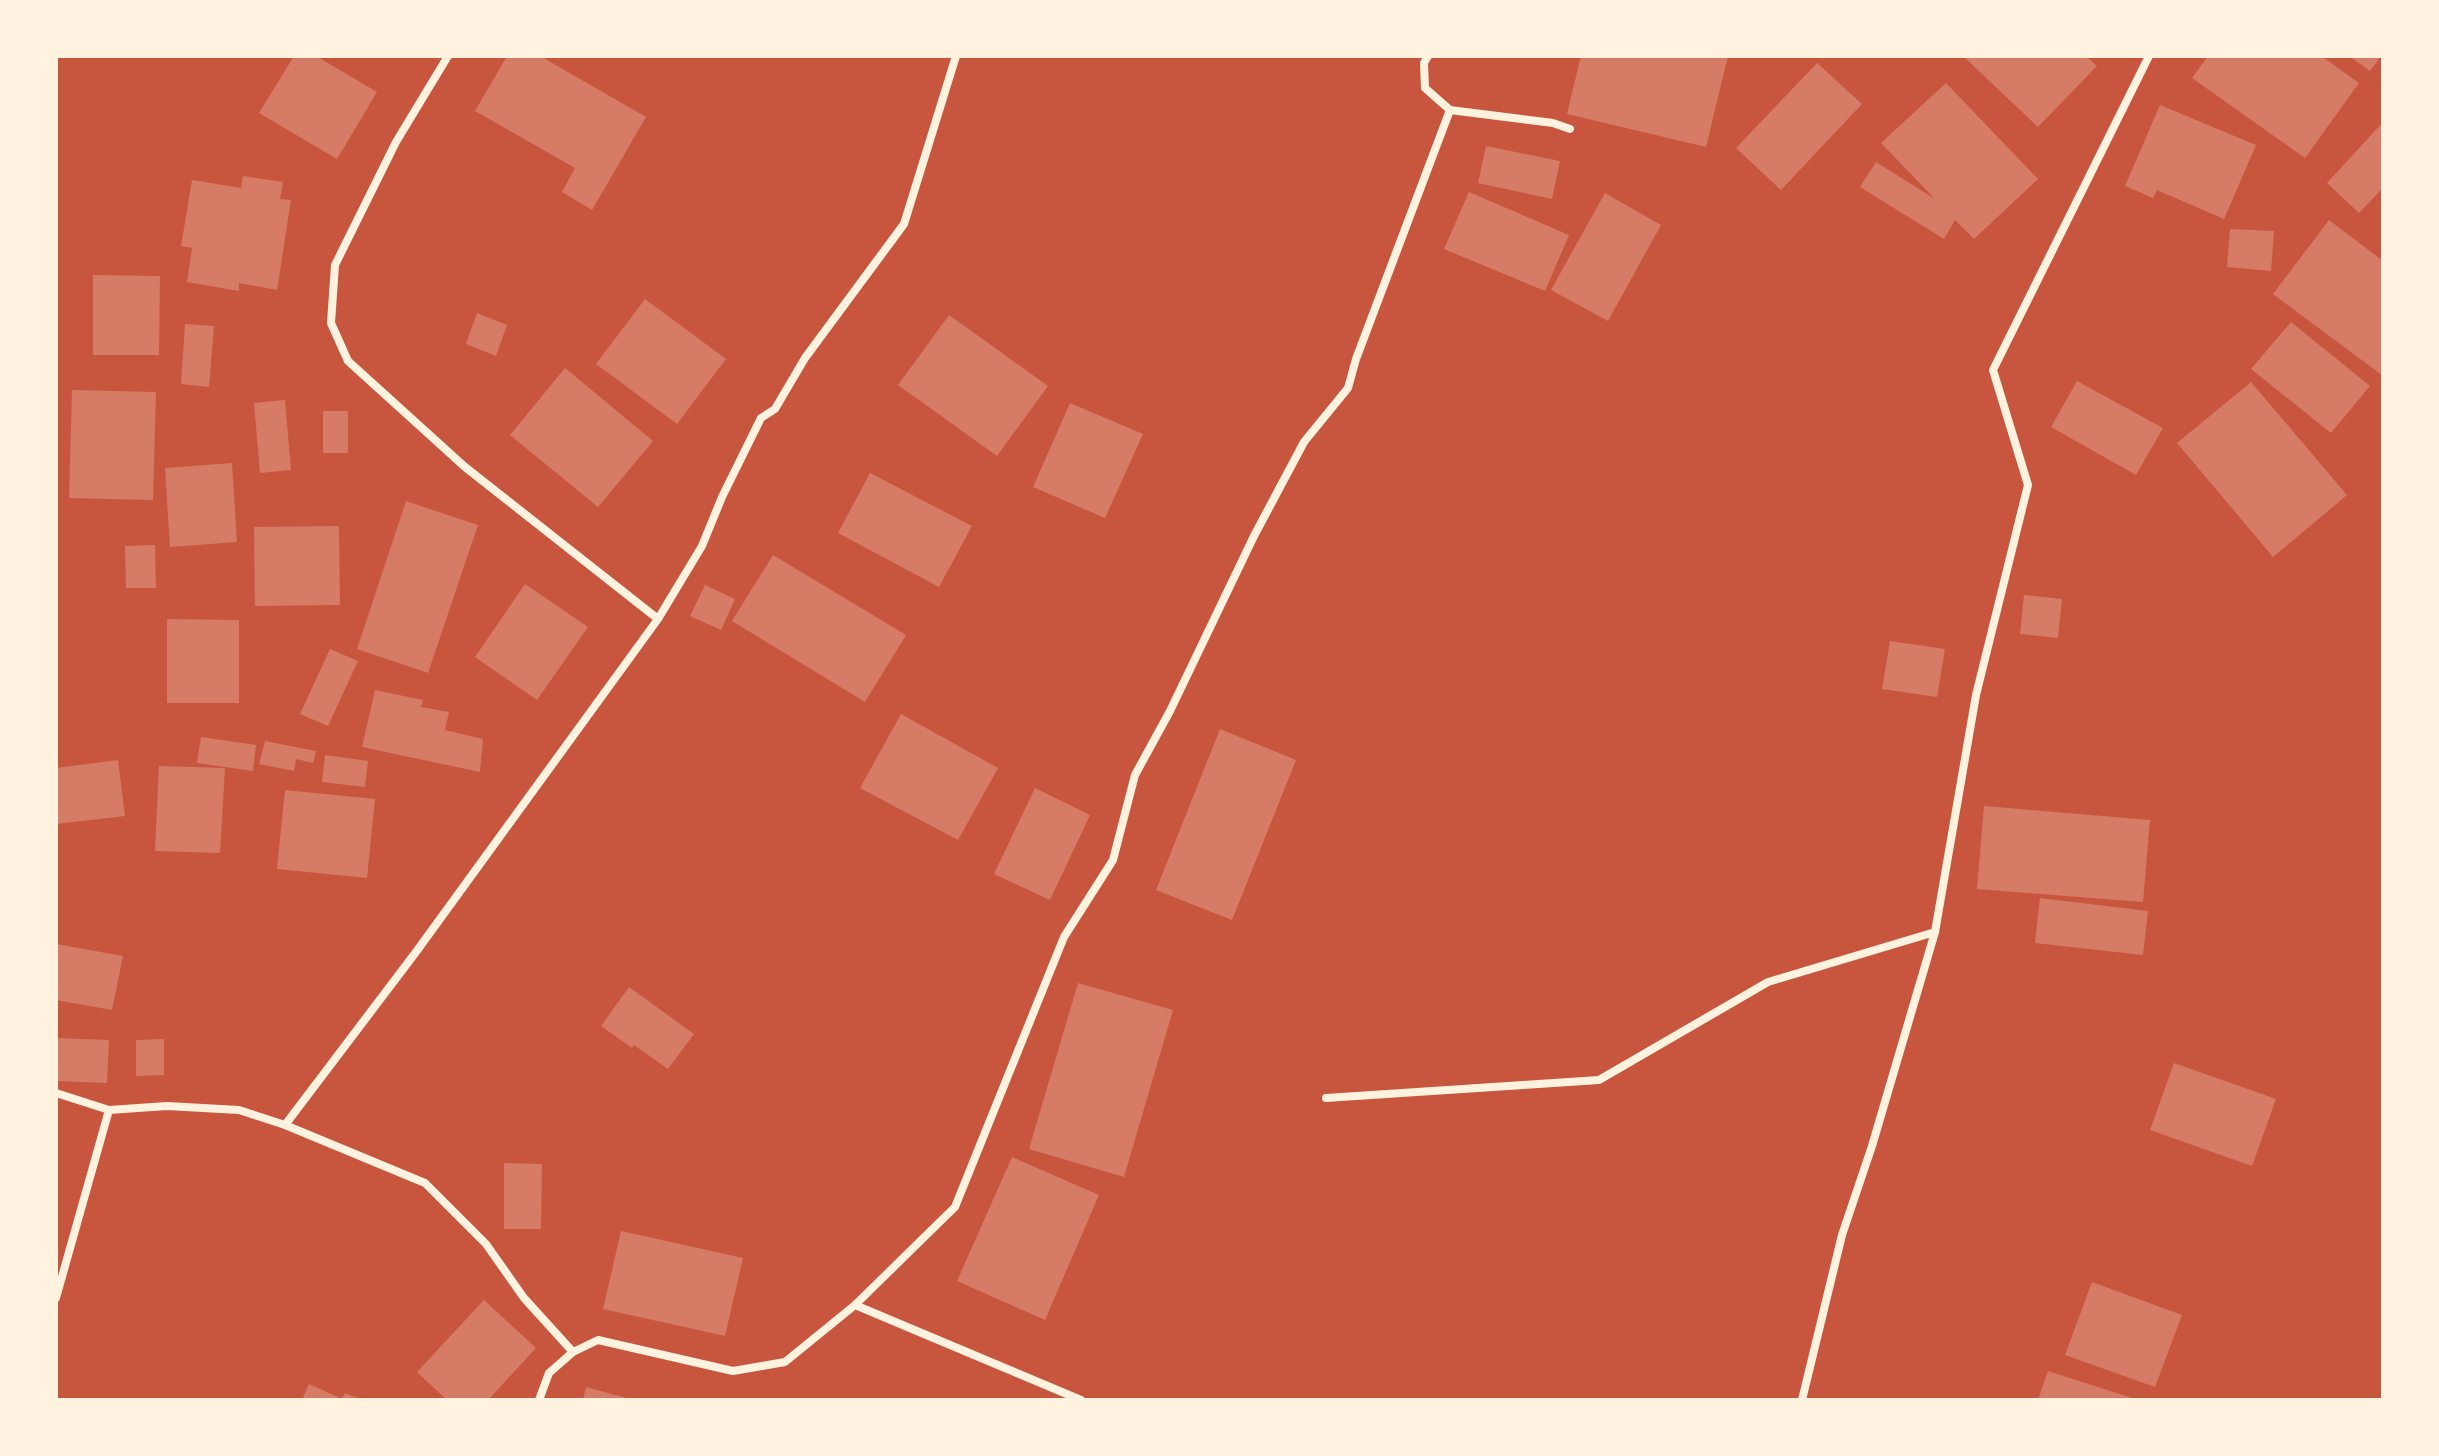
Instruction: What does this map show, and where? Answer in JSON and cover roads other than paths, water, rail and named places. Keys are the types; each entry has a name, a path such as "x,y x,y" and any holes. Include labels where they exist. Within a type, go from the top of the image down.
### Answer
{"street":[{"path":"448,56 396,142 335,265 331,323 348,361 465,467 658,619"},
{"path":"285,1125 416,952 658,619 702,546 761,418 775,409 805,358 904,224 956,56"},
{"path":"1428,56 1424,63 1425,88 1450,110 1553,123 1570,129"},
{"path":"1802,1400 1842,1235 1872,1146 1935,932 1976,695 2028,485 1993,370 2149,56"},
{"path":"539,1400 549,1373 573,1352 598,1340 733,1371 785,1362 855,1305 955,1207 1064,937 1113,860 1135,775 1304,442 1348,388 1356,359 1450,110"},
{"path":"1326,1098 1599,1080 1768,982 1935,932"},
{"path":"56,1093 109,1110 167,1106 239,1110 285,1125 425,1183 486,1244 524,1298 573,1352"},
{"path":"56,1298 109,1110"},
{"path":"855,1305 1081,1400"}]}
